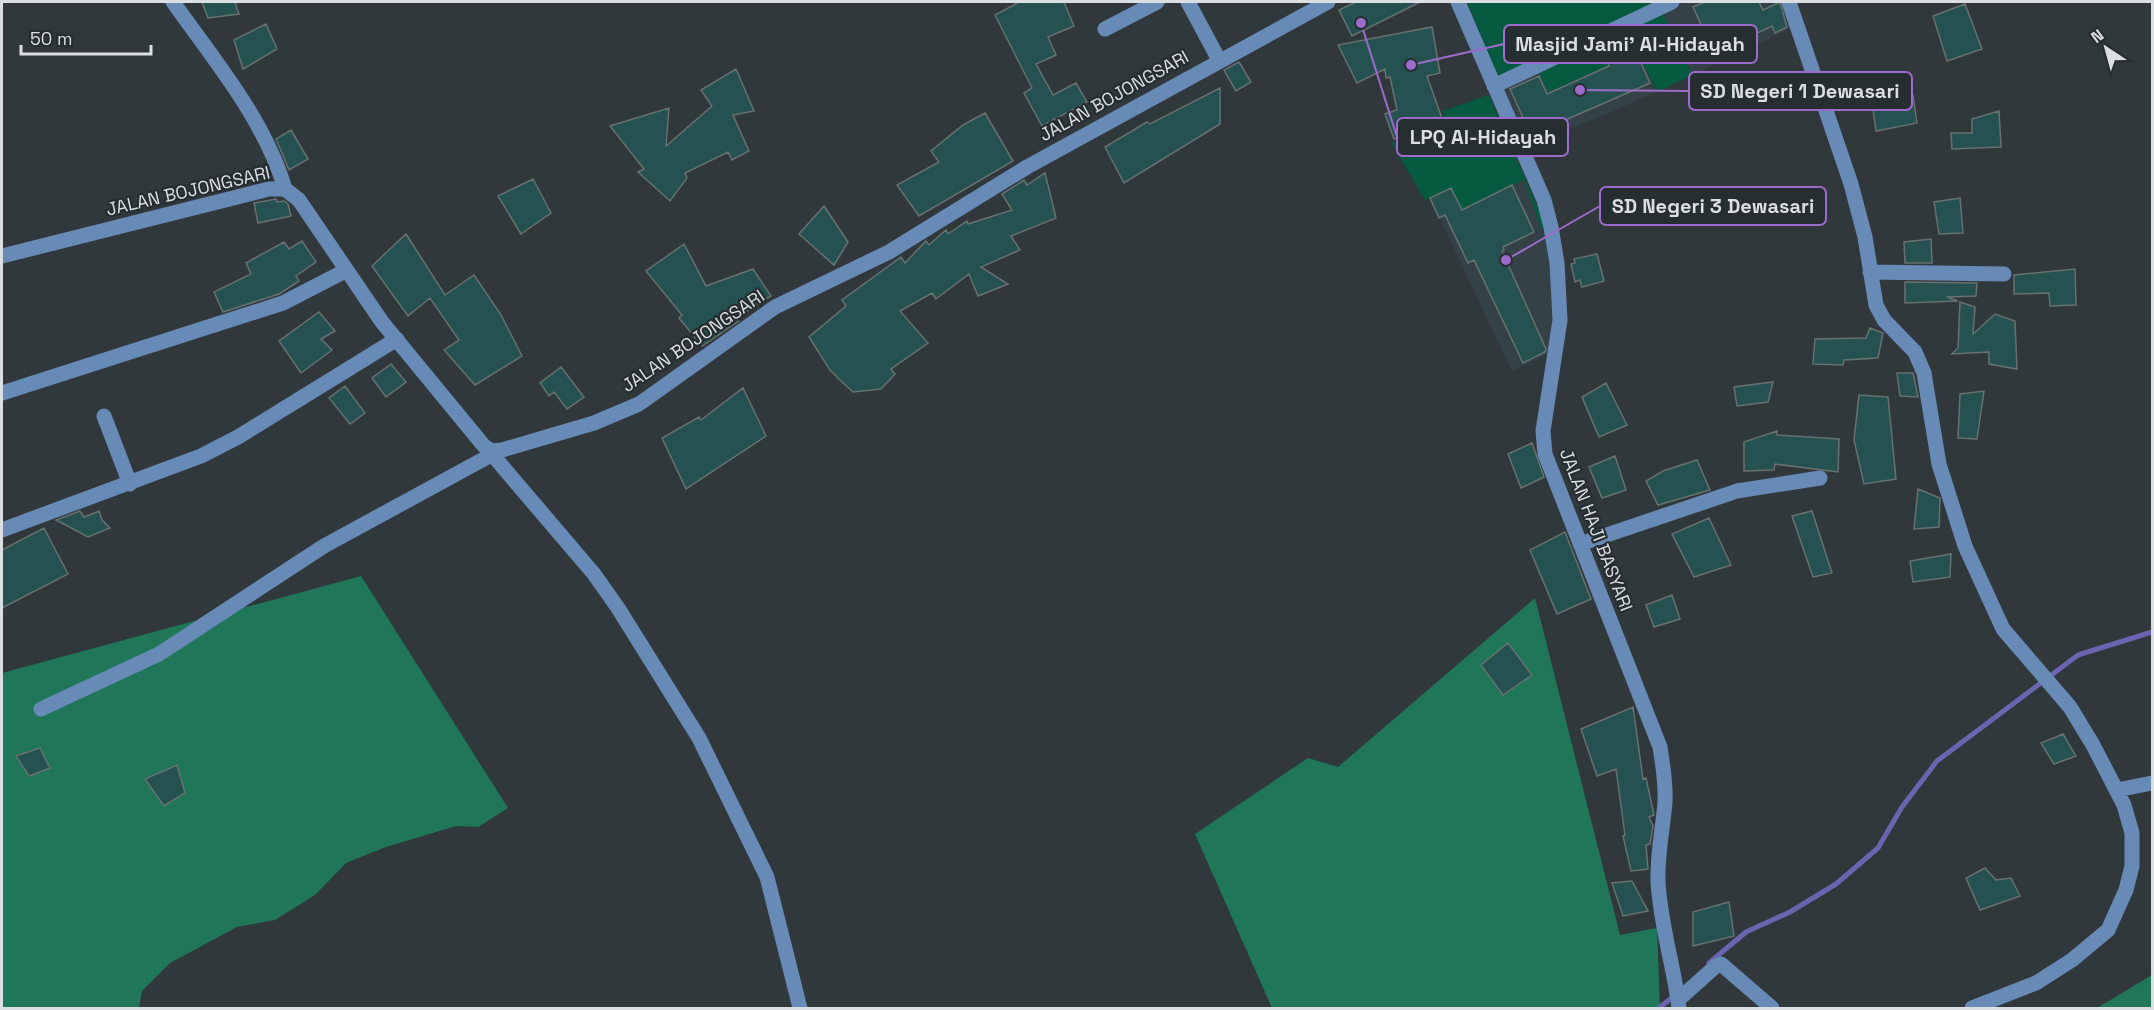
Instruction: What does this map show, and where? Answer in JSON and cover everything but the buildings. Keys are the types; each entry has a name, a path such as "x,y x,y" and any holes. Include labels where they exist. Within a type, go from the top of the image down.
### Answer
{"street":[{"path":"173,2 252,116 279,167 285,189"},
{"path":"1106,29 1157,2"},
{"path":"1188,2 1219,60"},
{"name":"JALAN BOJONGSARI","path":"2,256 269,189 285,189 299,200 345,271 397,339 484,446 493,453 594,423 639,404 775,307 889,252 981,193 1328,2"},
{"name":"JALAN HAJI BASYARI","path":"1458,2 1544,200 1557,263 1559,330 1543,442 1548,465 1660,747 1665,775 1665,801 1658,878 1660,903 1676,980 1678,1004"},
{"path":"1494,86 1672,2"},
{"path":"1789,2 1851,184 1865,237 1873,296 1879,313 1914,352 1924,374 1939,464 1965,546 2003,628 2082,726 2117,790 2132,833 2132,866 2126,890 2108,930 2072,960 2036,982 1972,1008"},
{"path":"2,393 283,303 345,271"},
{"path":"1869,272 2004,274"},
{"path":"2,530 201,456 238,437 397,339"},
{"path":"104,416 130,484"},
{"path":"40,709 167,650 324,546 493,453 594,574 625,618 699,738 762,864 778,916 800,1008"},
{"path":"1580,544 1737,491 1820,478"},
{"path":"2117,790 2152,783"},
{"path":"1678,1004 1716,966 1721,964 1772,1008"}],"shaded area":[{"path":"1658,2 1785,2 1794,27 1692,75"},
{"path":"1627,29 1657,92 1529,147 1503,87"},
{"path":"1516,156 1540,213 1551,252 1554,322 1550,353 1512,371 1430,198"}],"green space":[{"path":"1467,2 1660,2 1499,78"},
{"path":"1662,12 1692,75 1657,92 1627,29"},
{"path":"1599,47 1608,66 1548,92 1539,73"},
{"path":"1489,95 1544,227 1541,228 1524,180 1462,210 1451,188 1425,200 1391,143 1446,123 1442,111"},
{"path":"361,576 508,808 478,827 456,826 386,847 346,863 315,895 275,920 237,927 170,963 142,991 139,1008 2,1008 2,673"},
{"path":"1535,598 1620,935 1657,928 1660,1008 1272,1008 1195,834 1308,758 1338,767"},
{"path":"2152,975 2152,1008 2097,1008"}],"waterway":[{"path":"1709,963 1746,932 1790,912 1836,884 1878,848 1902,807 1937,761 2078,655 2152,632"},
{"path":"1659,1008 1674,996"}],"place":[{"name":"LPQ Al-Hidayah","path":"1361,23"},
{"name":"Masjid Jami' Al-Hidayah","path":"1411,65"},
{"name":"SD Negeri 1 Dewasari","path":"1580,90"},
{"name":"SD Negeri 3 Dewasari","path":"1506,260"}]}
